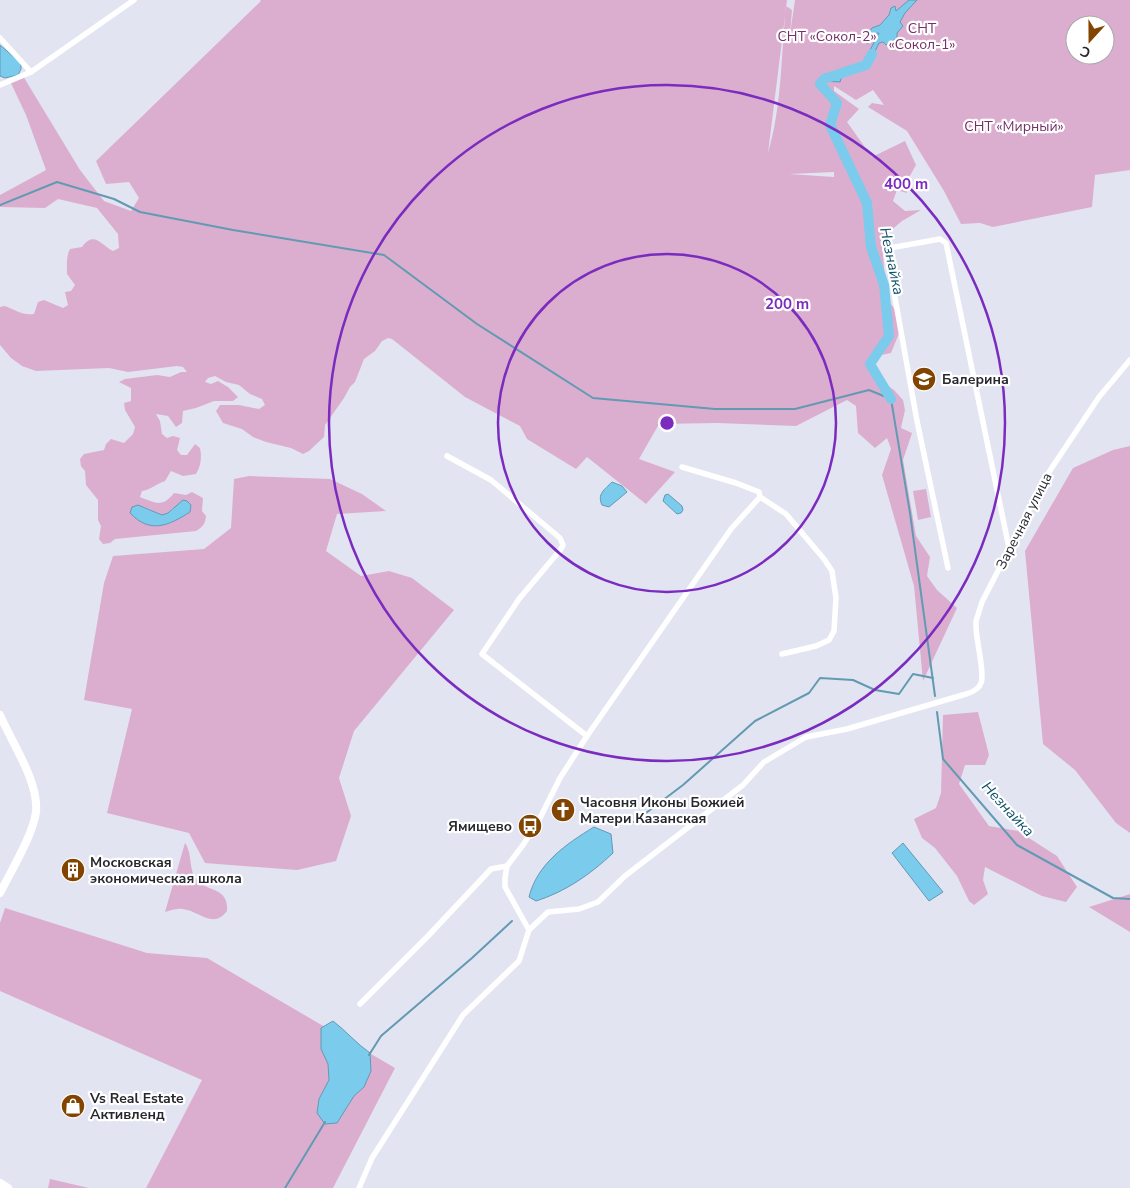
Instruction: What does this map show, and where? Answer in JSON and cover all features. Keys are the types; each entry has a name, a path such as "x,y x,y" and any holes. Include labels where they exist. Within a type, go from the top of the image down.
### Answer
{"main road":[{"path":"0,893 32,825 36,809 32,785 1,718"},
{"path":"0,1183 8,1188"}],"street":[{"path":"0,85 30,72 134,0"},
{"path":"0,38 30,72"},
{"path":"948,568 915,411 887,253 890,248 940,239 946,243 1009,548"},
{"name":"Заречная улица","path":"529,930 548,912 579,909 598,902 624,876 743,785 764,762 806,737 847,729 976,690 983,678 976,634 976,621 982,602 1047,475 1100,396 1130,360"},
{"path":"446,456 490,480 560,538 563,545 561,549 518,599 482,654 587,736"},
{"path":"682,467 759,492 760,497 786,514 832,571 836,598 834,631 829,640 816,646 782,654"},
{"path":"359,1188 372,1158 463,1015 519,961 529,930 505,887 507,866 523,846 539,820 560,778 587,736 732,529 760,497"},
{"path":"360,1004 491,869 507,866"}],"green space":[{"path":"260,0 787,0 786,6 792,10 790,34 795,0 1130,0 1130,170 1095,175 1092,207 993,227 980,223 961,224 944,191 907,131 868,107 872,103 884,105 873,90 856,100 834,86 834,91 859,109 847,122 872,157 905,141 916,165 907,181 907,193 897,190 893,201 905,211 921,210 902,221 882,238 886,298 897,312 900,331 891,353 871,357 884,383 903,400 905,410 901,428 912,433 903,460 916,536 930,557 927,576 937,590 957,608 923,681 914,586 882,475 891,449 887,438 875,448 858,433 856,406 847,400 796,426 717,423 659,424 639,459 675,472 646,504 587,457 576,469 527,439 520,426 465,397 392,339 388,338 382,341 375,351 364,359 355,382 325,425 324,437 303,454 291,448 253,437 242,429 223,423 216,411 220,405 239,405 259,409 265,405 262,399 250,394 239,385 226,382 215,376 208,378 205,382 211,384 218,381 228,387 238,397 233,401 214,401 183,411 182,423 176,427 168,416 156,414 160,421 162,434 167,438 173,436 180,438 177,450 181,455 187,455 195,444 200,448 201,461 196,474 183,476 171,471 165,481 142,491 140,497 158,503 166,501 174,493 186,495 192,492 203,498 202,511 206,516 204,523 196,531 115,539 110,543 103,544 99,539 101,526 98,520 98,500 86,485 85,471 81,466 80,459 84,454 104,450 106,444 111,439 124,443 133,434 135,427 125,410 124,403 131,401 131,388 119,382 125,379 157,375 170,377 181,372 187,372 183,367 177,366 128,372 109,368 36,371 22,366 11,358 0,345 0,307 4,306 22,313 34,314 38,302 44,300 63,308 68,305 65,292 71,291 75,285 67,274 67,258 70,249 82,247 86,242 94,239 113,251 119,248 118,234 97,208 58,199 45,208 0,207 0,195 46,170 26,115 10,81 23,76 80,170 104,201 131,211 139,198 129,182 106,184 96,161","holes":["785,13 779,99 768,153","834,172 834,177 789,174","144,507 162,515 168,513 173,508 190,512 179,518 130,513"]},
{"path":"1130,446 1130,833 1116,823 1075,770 1043,744 1025,551 1073,468 1113,450"},
{"path":"249,476 330,479 362,494 386,511 337,514 326,551 361,576 389,571 412,578 454,610 354,731 339,778 351,816 336,861 297,870 205,863 189,833 107,813 132,709 84,700 104,583 113,556 204,549 231,528 234,479"},
{"path":"926,489 931,517 918,520 913,491"},
{"path":"978,712 989,755 985,765 965,765 959,784 989,826 1018,831 1057,856 1077,887 1066,902 1042,896 985,867 983,880 988,894 974,905 969,901 957,876 935,848 922,838 914,819 936,808 941,793 943,715"},
{"path":"185,843 194,876 201,884 216,891 225,898 227,911 216,919 205,918 188,910 175,909 165,912"},
{"path":"1130,894 1130,932 1089,907"},
{"path":"5,908 147,953 207,958 395,1068 333,1188 146,1188 202,1080 0,991 0,923"},
{"path":"50,1179 89,1188 48,1188"}],"water":[{"path":"909,0 917,0 905,13 900,22 903,26 897,33 897,38 886,45 883,42 879,43 868,66 864,64 879,33 868,44 863,41 872,28 880,25 889,15 891,8 895,6 896,11"},
{"path":"0,45 21,63 18,75 5,78 0,76"},
{"path":"848,71 849,73 842,76 840,82 824,81 821,78 826,74 839,74"},
{"path":"612,482 622,486 627,492 609,507 602,505 600,498 602,492"},
{"path":"668,494 682,506 683,510 681,513 677,514 663,501 665,495"},
{"path":"183,500 191,505 190,512 174,521 159,526 145,524 137,520 130,513 132,507 138,505 162,515 168,513"},
{"path":"594,827 611,834 613,853 587,875 557,893 536,901 529,897 539,875 554,856 573,840"},
{"path":"903,843 943,892 929,901 892,853"},
{"path":"333,1021 370,1053 371,1071 364,1087 354,1096 337,1123 325,1124 317,1113 319,1099 329,1080 328,1064 321,1049 321,1028"}],"waterway":[{"name":"Незнайка","path":"872,54 866,65 824,79 820,84 837,103 830,125 867,203 871,247 884,285 889,336 870,364 891,399"},
{"path":"0,205 57,182 114,199 140,212 233,230 384,255 477,324 593,398 715,409 795,409 869,390 891,399 910,513 935,696"},
{"path":"634,822 683,785 755,721 809,693 820,678 853,680 875,690 899,694 913,674 933,678"},
{"name":"Незнайка","path":"937,712 943,759 1017,845 1113,898 1130,899"},
{"path":"369,1055 381,1036 512,921"},
{"path":"285,1188 325,1122"}],"place":[{"name":"Балерина","path":"924,379"},
{"name":"Часовня Иконы Божией Матери Казанская","path":"563,810"},
{"name":"Ямищево","path":"530,826"},
{"name":"Московская экономическая школа","path":"73,870"},
{"name":"Vs Real Estate Активленд","path":"73,1106"}],"park label":[{"name":"СНТ «Сокол-2»","path":"827,36"},
{"name":"СНТ «Сокол-1»","path":"922,36"},
{"name":"СНТ «Мирный»","path":"1014,126"}]}
